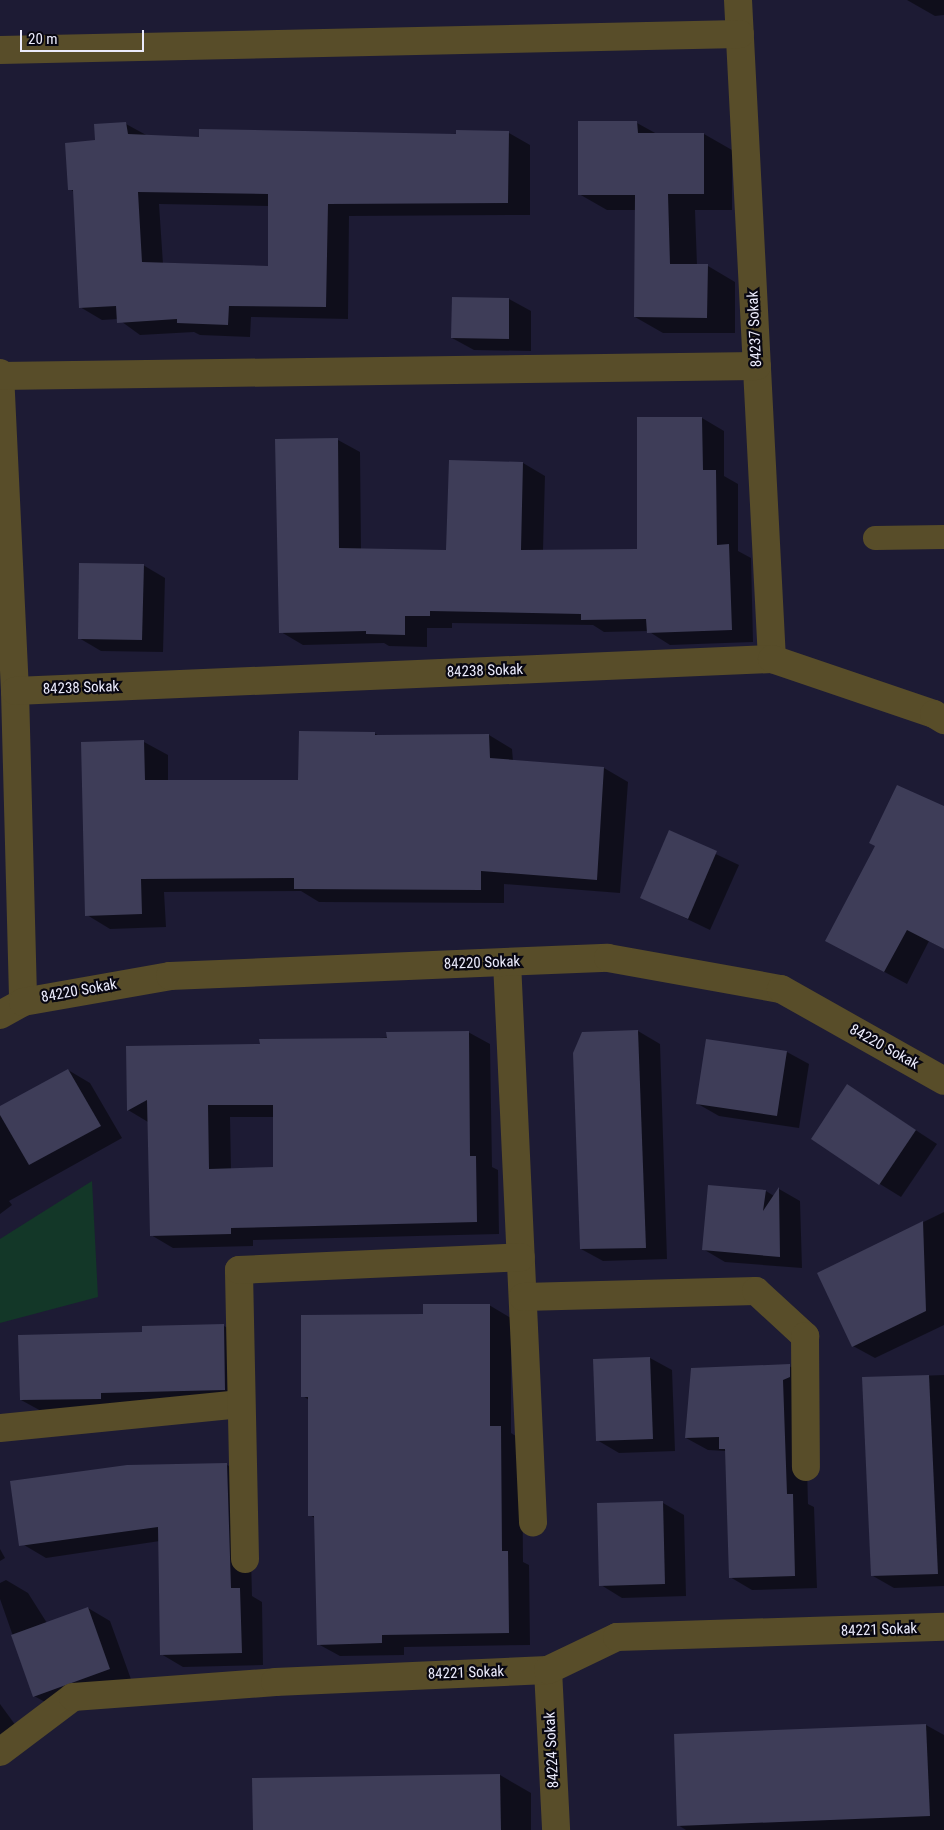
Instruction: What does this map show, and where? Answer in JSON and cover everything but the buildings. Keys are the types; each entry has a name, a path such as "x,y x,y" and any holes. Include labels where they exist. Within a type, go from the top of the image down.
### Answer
{"street":[{"name":"84237 Sokak","path":"738,0 772,658"},
{"path":"0,50 740,34"},
{"path":"11,1008 15,691 4,563 0,374 757,366"},
{"name":"84238 Sokak","path":"15,691 772,658 934,714 944,720"},
{"name":"84220 Sokak","path":"11,1008 170,976 608,958 781,990 944,1080"},
{"path":"507,962 533,1522"},
{"path":"246,1559 239,1270 521,1257"},
{"path":"523,1297 756,1291 805,1336 806,1467"},
{"path":"0,1428 241,1404"},
{"name":"84221 Sokak","path":"0,1752 73,1698 275,1682 548,1670 617,1637 944,1627"},
{"name":"84224 Sokak","path":"548,1670 556,1830"}],"lane":[{"path":"876,538 944,537"}],"green space":[{"path":"92,1181 98,1297 0,1323 0,1239"}]}
